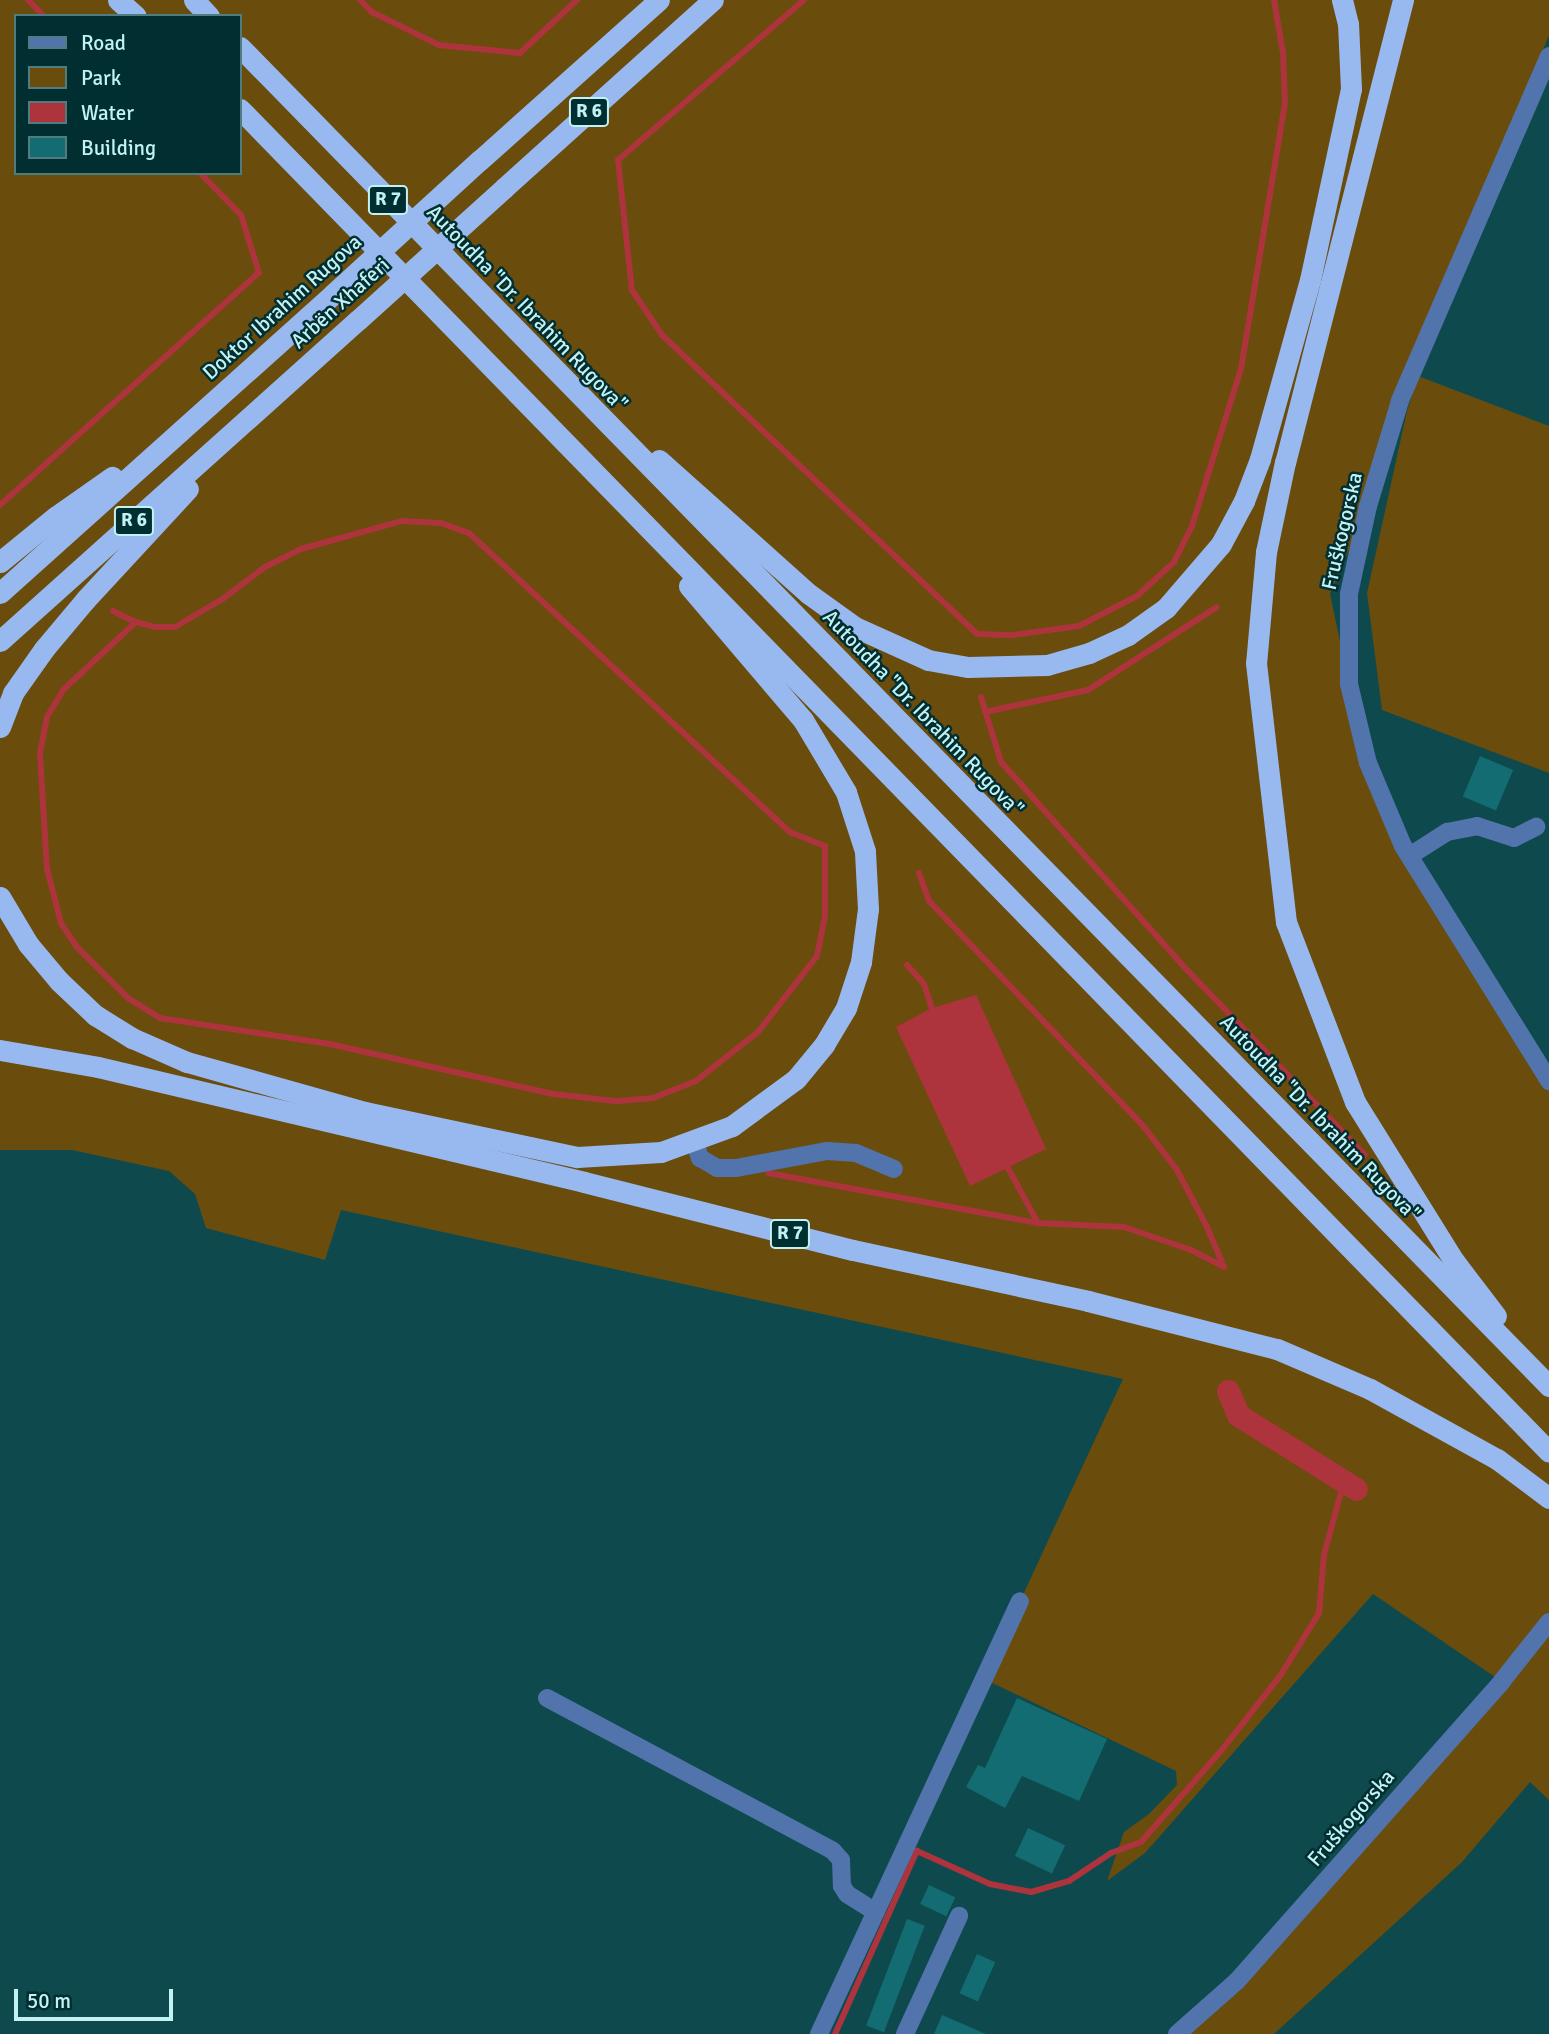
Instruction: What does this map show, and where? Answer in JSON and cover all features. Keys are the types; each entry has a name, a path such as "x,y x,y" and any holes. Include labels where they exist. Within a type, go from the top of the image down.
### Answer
{"highway":[{"path":"118,0 133,14"},
{"path":"135,0 148,14"},
{"path":"194,0 207,14"},
{"path":"203,0 214,14"},
{"name":"Doktor Ibrahim Rugova","path":"0,593 659,0"},
{"name":"Arbën Xhaferi","path":"0,641 713,0"},
{"path":"673,36 729,0"},
{"path":"511,328 808,594 855,627 928,660 968,667 1047,665 1088,653 1128,635 1166,608 1221,544 1244,501 1260,458 1310,280 1339,155 1351,89 1348,24 1342,0"},
{"path":"1403,0 1285,463 1266,552 1256,663 1286,922 1354,1102 1454,1261 1549,1385"},
{"name":"Autoudha \"Dr. Ibrahim Rugova\"","path":"242,47 511,328 1549,1385"},
{"path":"242,111 1549,1452"},
{"path":"0,727 13,693 44,649 86,599 268,402"},
{"path":"0,562 55,517 194,420"},
{"path":"0,897 28,944 59,981 95,1014 132,1038 187,1062 365,1112 577,1157 661,1152 695,1142 732,1126 796,1079 846,1007 861,962 869,909 865,851 846,792 803,720 602,479"},
{"name":"R 7","path":"0,1050 98,1067 584,1182 853,1250 1088,1301 1277,1349 1381,1395 1497,1459 1549,1499"}],"street":[{"name":"Fruškogorska","path":"1549,56 1463,249 1400,401 1368,506 1349,594 1349,684 1368,763 1403,846 1549,1081"},
{"path":"1411,855 1447,832 1477,826 1514,838 1536,827"},
{"path":"695,1142 700,1158 717,1168 736,1168 827,1151 856,1153 894,1169"},
{"path":"820,2034 1020,1601"},
{"name":"Fruškogorska","path":"1177,2034 1237,1981 1510,1672 1549,1622"},
{"path":"547,1698 833,1851 841,1860 842,1886 847,1894 876,1912"},
{"path":"905,2034 959,1916"}],"green space":[{"path":"0,0 1549,0 1549,35 1463,249 1368,506 1330,594 1349,684 1361,766 1549,1081 1549,1800 1530,1782 1462,1862 1274,2034 1177,2034 1501,1681 1373,1594 1145,1853 1107,1881 1124,1832 1149,1814 1177,1785 1176,1771 984,1679 1123,1379 341,1210 325,1260 206,1228 195,1194 169,1171 72,1150 0,1150"},
{"path":"1418,376 1549,426 1549,773 1382,710 1367,593 1407,411"}],"water":[{"path":"976,995 1046,1149 970,1186 896,1027 932,1008"}],"building":[{"path":"1480,756 1513,770 1496,811 1463,797"},
{"path":"1017,1698 1107,1739 1079,1801 1022,1776 1005,1808 966,1787 978,1765 985,1768"},
{"path":"1028,1828 1065,1845 1052,1873 1015,1856"},
{"path":"929,1885 955,1897 946,1916 920,1904"},
{"path":"907,1919 925,1926 884,2032 866,2025"},
{"path":"977,1954 995,1962 978,2001 960,1993"},
{"path":"942,2015 986,2034 934,2034"}],"waterway":[{"path":"28,0 42,14"},
{"path":"360,0 372,12 439,45 520,53 577,0"},
{"path":"804,0 618,160 632,290 662,335 977,634 1013,635 1079,626 1137,596 1174,562 1192,526 1241,369 1285,104 1283,53 1274,0"},
{"path":"0,505 259,273 241,215 202,175"},
{"path":"113,611 155,627 175,627 224,598 265,567 301,549 401,521 441,523 469,533 790,832 825,846 825,916 817,956 758,1032 696,1081 653,1098 615,1101 553,1094 330,1044 160,1018 128,998 77,947 61,923 47,869 40,753 47,717 63,690 136,622"},
{"path":"985,712 1088,690 1217,607"},
{"path":"981,697 1001,762 1188,971 1365,1155"},
{"path":"919,873 929,901 1144,1127 1177,1170 1207,1227 1224,1267"},
{"path":"907,965 924,984 932,1008"},
{"path":"1008,1168 1038,1223 1124,1227 1191,1250 1224,1267"},
{"path":"768,1173 1038,1223"},
{"path":"1228,1391 1238,1415 1356,1489"},
{"path":"835,2034 917,1851 990,1884 1031,1892 1069,1881 1111,1853 1141,1842 1221,1751 1280,1676 1319,1613 1324,1555 1344,1481"}]}
